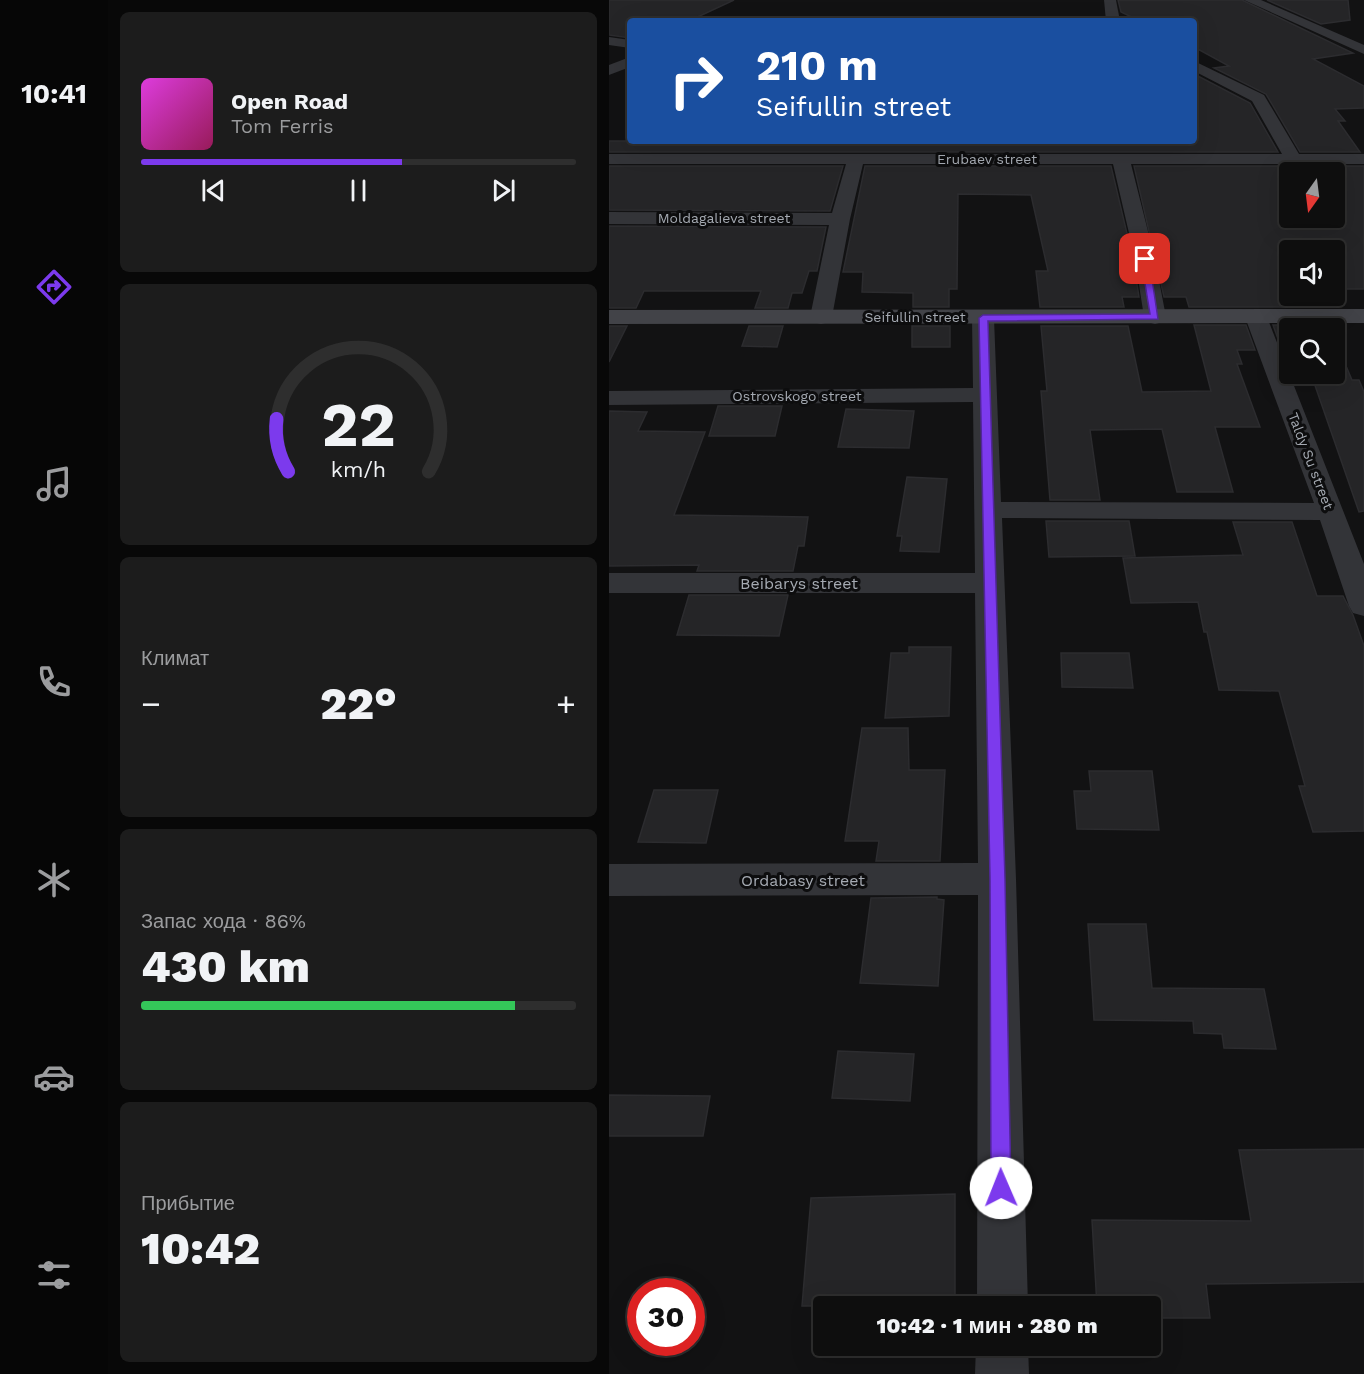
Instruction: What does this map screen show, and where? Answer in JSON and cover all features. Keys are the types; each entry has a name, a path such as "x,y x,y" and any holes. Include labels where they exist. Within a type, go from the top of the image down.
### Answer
{"main road":[{"name":"Seifullin street","path":"609,317 1364,316"}],"street":[{"path":"1110,0 1113,18"},
{"path":"1250,0 1364,50"},
{"path":"609,41 627,44"},
{"path":"609,71 627,62"},
{"path":"1197,67 1258,98 1278,128 1293,159"},
{"path":"1082,144 1087,159"},
{"name":"Erubaev street","path":"609,159 1364,159"},
{"path":"821,317 840,219 856,159"},
{"path":"1121,159 1145,259 1155,317"},
{"name":"Moldagalieva street","path":"609,218 840,219"},
{"name":"Taldy Su street","path":"1256,316 1331,512 1364,606"},
{"path":"983,318 997,879 1002,1296"},
{"name":"Ostrovskogo street","path":"609,398 986,395"},
{"path":"989,510 1331,512"},
{"name":"Beibarys street","path":"609,583 990,583"},
{"name":"Ordabasy street","path":"609,880 997,879"},
{"path":"1002,1356 1002,1374"}],"building":[{"path":"609,0 734,0 695,18 627,18 627,38 609,35"},
{"path":"1118,0 1242,0 1353,53 1313,59 1364,86 1364,108 1335,109 1345,121 1338,121 1360,152 1300,152 1266,94 1214,68 1229,66 1197,49 1197,18 1134,18 1121,12"},
{"path":"1267,0 1348,0 1350,20 1321,24"},
{"path":"1197,76 1250,103 1278,152 609,152 609,141 627,141 627,144 1197,144"},
{"path":"609,166 843,166 830,211 609,210"},
{"path":"865,166 1111,166 1133,259 1139,297 1122,297 1124,307 1040,307 1036,271 1048,271 1031,195 958,194 957,289 949,289 949,307 913,307 913,293 862,292 863,272 843,272"},
{"path":"1134,166 1279,166 1279,228 1345,228 1345,166 1364,166 1364,289 1345,289 1345,240 1279,240 1279,306 1321,307 1189,307 1186,297 1164,297"},
{"path":"609,226 826,227 817,271 809,271 802,293 792,293 788,308 755,308 761,291 644,291 636,308 609,308"},
{"path":"1194,325 1246,325 1255,350 1237,350 1242,364 1237,364 1260,427 1215,427 1233,492 1177,492 1162,429 1090,430 1100,500 1050,500 1041,391 1047,391 1041,326 1128,326 1142,392 1211,391"},
{"path":"1273,325 1279,325 1279,342"},
{"path":"609,326 627,326 609,362"},
{"path":"749,326 783,326 777,347 742,346"},
{"path":"912,326 950,326 950,347 912,347"},
{"path":"1345,364 1352,380 1359,380 1364,392 1364,511 1359,512 1314,384 1345,384"},
{"path":"718,406 782,406 775,436 709,436"},
{"path":"846,409 914,411 909,448 838,447"},
{"path":"609,411 647,412 638,431 705,432 674,515 808,517 804,546 798,546 793,571 697,571 699,565 609,566"},
{"path":"907,477 947,479 939,552 900,551 902,536 897,536"},
{"path":"1046,521 1129,521 1135,556 1049,557"},
{"path":"1233,522 1292,522 1317,596 1343,596 1353,615 1364,646 1364,831 1313,832 1299,786 1305,786 1279,691 1219,690 1198,602 1131,603 1123,558 1243,555"},
{"path":"689,595 788,595 779,636 677,635"},
{"path":"909,647 951,647 949,716 885,718 891,653 909,653"},
{"path":"1061,653 1129,653 1133,688 1062,687"},
{"path":"862,728 908,728 909,770 945,770 940,861 876,861 879,841 845,841"},
{"path":"1089,771 1152,771 1159,830 1077,829 1074,791 1091,791"},
{"path":"654,790 718,790 706,843 638,842"},
{"path":"937,897 937,899 944,900 938,986 860,983 871,898"},
{"path":"1088,924 1146,924 1152,988 1264,989 1276,1049 1224,1048 1222,1034 1194,1033 1193,1021 1094,1020"},
{"path":"838,1051 914,1054 910,1101 832,1098"},
{"path":"609,1095 710,1096 703,1136 609,1136"},
{"path":"1364,1149 1364,1282 1206,1284 1210,1318 1161,1318 1161,1296 1096,1296 1092,1220 1251,1221 1239,1150"},
{"path":"955,1194 955,1296 813,1296 813,1306 802,1306 811,1198"}],"route":[{"path":"1001,1188 997,879 985,325 983,318 1155,317 1145,259"}]}
